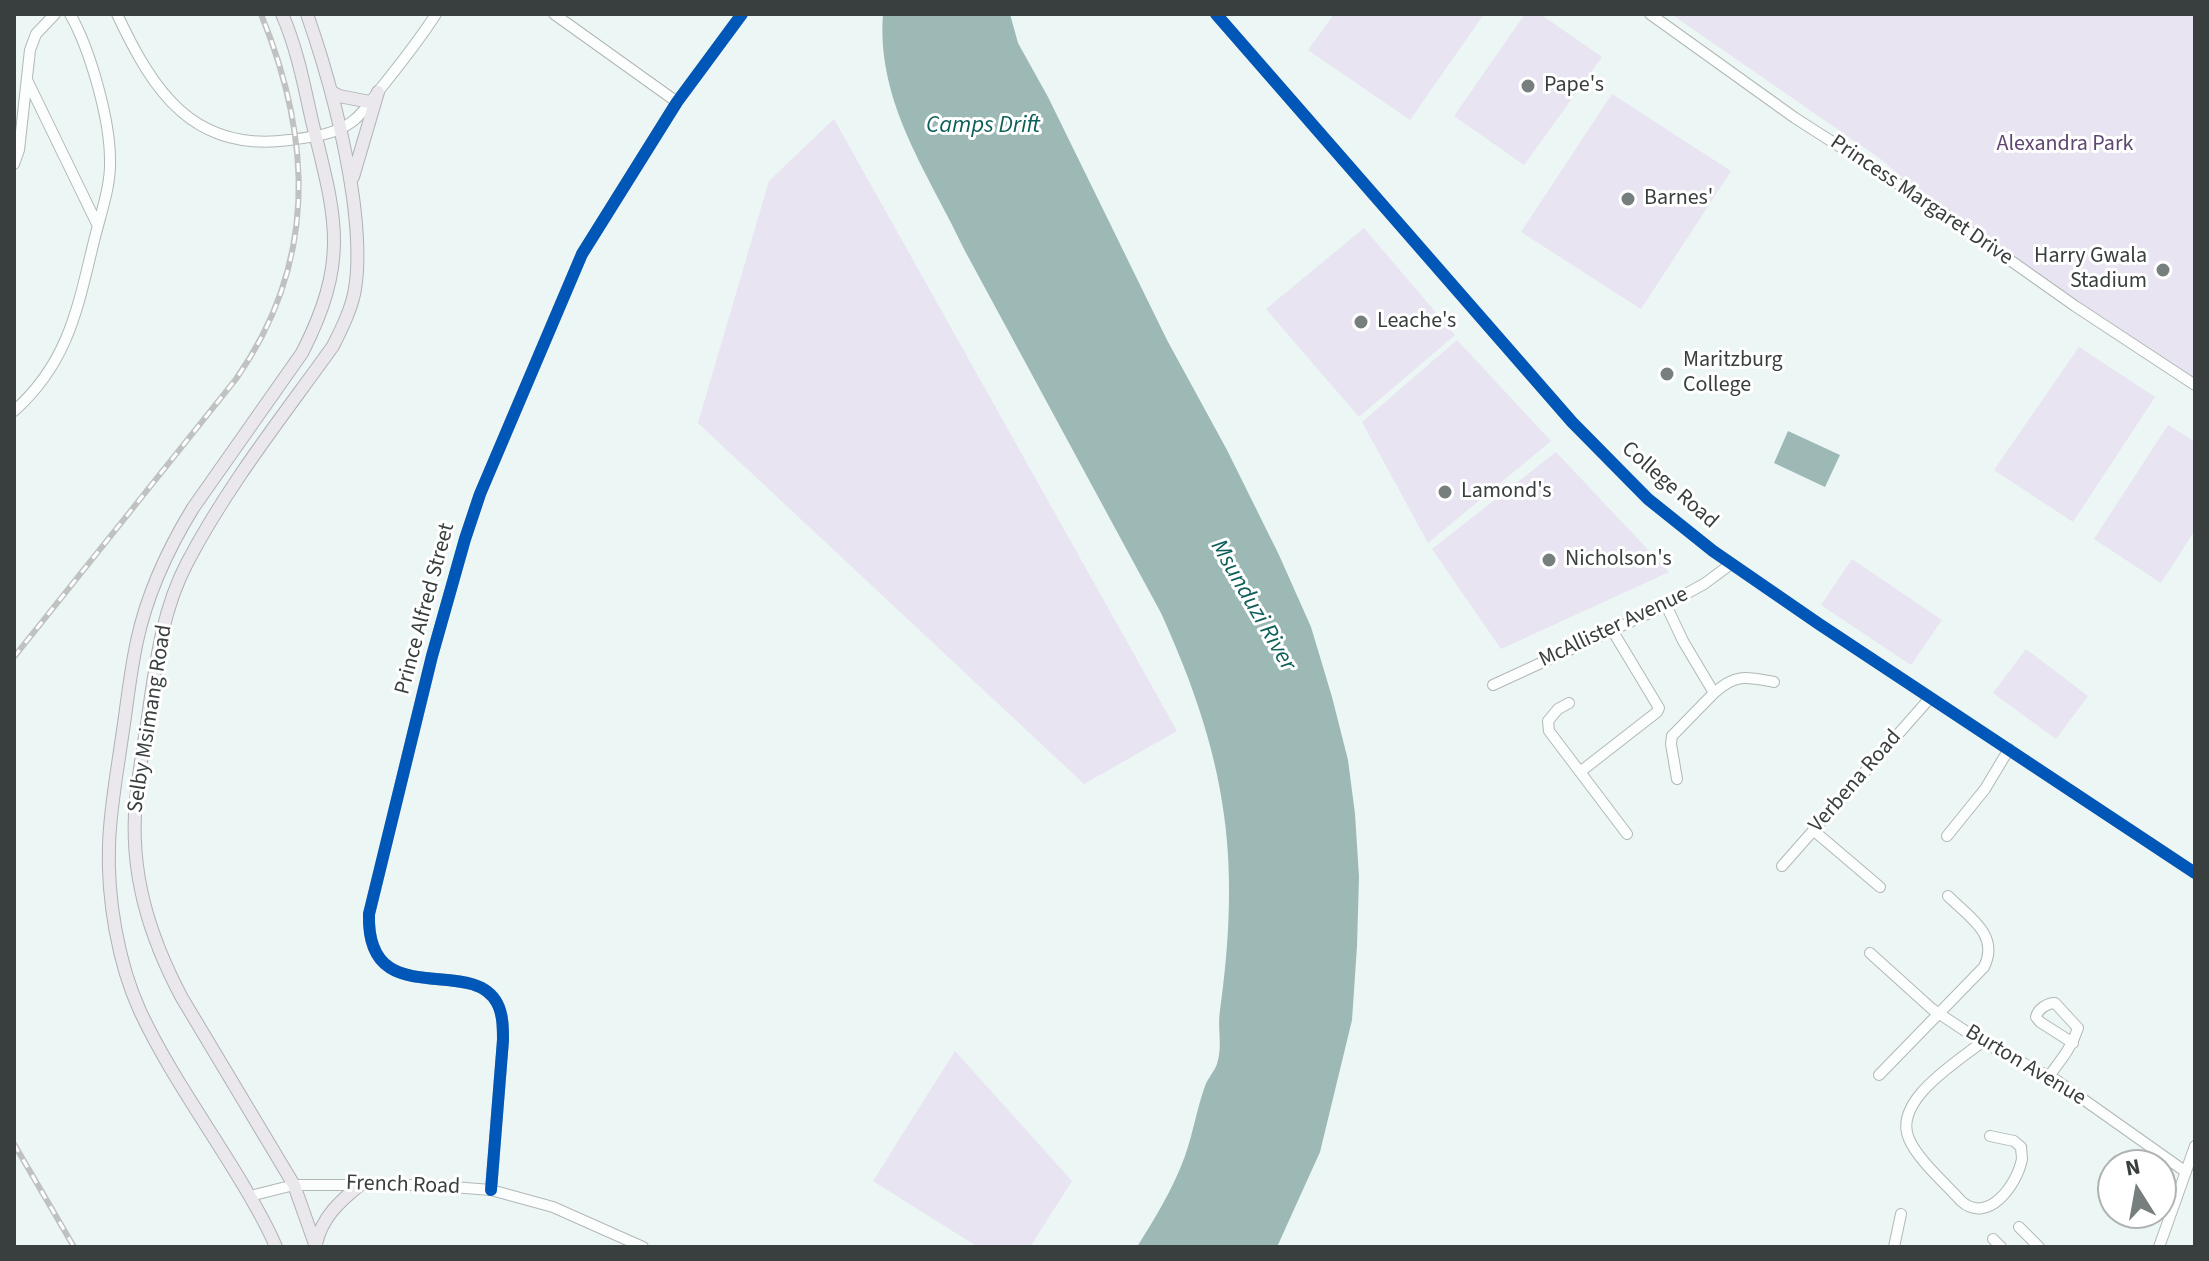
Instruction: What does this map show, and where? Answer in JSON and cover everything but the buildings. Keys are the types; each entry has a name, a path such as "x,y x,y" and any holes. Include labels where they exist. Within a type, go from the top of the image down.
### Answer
{"main road":[{"name":"Selby Msimang Road","path":"276,1247 250,1196 154,1040 138,1006 126,974 114,922 109,845 118,760 137,639 161,567 193,508 302,353 331,278 336,237 333,209 296,54 282,14"},
{"name":"Selby Msimang Road","path":"307,14 332,92 351,187 357,244 355,290 333,346 241,476 186,566 161,632 136,801 135,841 143,904 156,944 182,998 294,1185 316,1247"},
{"path":"332,92 339,96 374,97 371,122 358,156 351,187"},
{"path":"316,1247 328,1215 361,1184"}],"street":[{"path":"14,164 19,150 30,50 36,34 55,14"},
{"path":"14,411 24,402 66,342 79,306 109,179 110,147 104,113 93,73 70,14"},
{"path":"117,14 141,61 171,103 203,127 256,142 316,136 340,129 360,115 404,61 436,14"},
{"path":"554,14 677,102"},
{"name":"Prince Alfred Street","path":"491,1190 503,1040 498,1005 493,996 478,986 424,978 388,967 381,961 372,942 369,914 432,656 480,494 573,272 677,102 742,14"},
{"name":"College Road","path":"1216,14 1585,436 1648,499 1731,564 2195,873"},
{"name":"Princess Margaret Drive","path":"1650,14 1795,118 1939,210 2075,306 2195,385"},
{"path":"28,82 98,226"},
{"name":"McAllister Avenue","path":"1493,685 1666,605 1704,584 1731,564"},
{"path":"1666,605 1714,693"},
{"path":"1580,772 1630,735 1659,708 1612,630"},
{"path":"1677,779 1672,736 1714,693 1733,679 1774,682"},
{"name":"Verbena Road","path":"1782,866 1930,698"},
{"path":"1569,703 1552,716 1547,724 1549,731 1627,834"},
{"path":"1947,836 1985,789 2009,749"},
{"path":"1813,830 1880,887"},
{"path":"1879,1075 1984,967 1990,948 1985,934 1948,896"},
{"name":"Burton Avenue","path":"1870,953 1939,1013 1982,1042 2049,1076 2186,1172"},
{"path":"1982,1042 1915,1099 1905,1126 1910,1141 1920,1155 1961,1201 1976,1210 1995,1203 2004,1194 2022,1159 2021,1147 2014,1141 1990,1136"},
{"path":"2049,1076 2073,1043"},
{"path":"2159,1247 2195,1146"},
{"name":"French Road","path":"250,1196 294,1185 427,1185 491,1190 553,1207 643,1247"},
{"path":"1894,1247 1901,1214"},
{"path":"2019,1227 2039,1247"}],"green space":[{"path":"1334,14 1484,14 1410,120 1308,50"},
{"name":"Pape's","path":"1525,14 1540,14 1602,57 1524,165 1454,116"},
{"name":"Alexandra Park","path":"1671,14 2195,14 2195,388 2105,318 1983,248 1882,160"},
{"name":"Barnes'","path":"1612,94 1731,171 1641,309 1521,232"},
{"path":"834,119 1177,731 1084,784 698,423 769,181"},
{"name":"Leache's","path":"1364,228 1455,335 1359,417 1266,309"},
{"name":"Lamond's","path":"1457,340 1551,441 1428,543 1362,422"},
{"path":"2079,347 2155,397 2073,522 1994,470"},
{"path":"2168,425 2195,442 2195,530 2161,583 2094,539"},
{"name":"Nicholson's","path":"1556,452 1669,572 1501,649 1432,549"},
{"path":"1852,559 1942,620 1911,665 1821,605"},
{"path":"2026,649 2088,696 2056,739 1993,693"},
{"path":"955,1051 1072,1181 1030,1247 978,1247 873,1181"}],"water":[{"name":"Camps Drift","path":"883,14 1010,14 1018,43 1048,97 1167,340 1227,450 1311,627 1348,760 1359,877 1357,946 1352,1020 1320,1152 1277,1247 1137,1247 1180,1168 1205,1086 1219,1057 1229,888 1227,839 1220,789 1200,712 1161,613 965,251 908,137 888,78 883,47"},
{"path":"1788,431 1840,455 1825,487 1774,463"}],"railway":[{"path":"14,657 236,379 262,335 281,291 293,246 298,201 297,155 290,108 261,14"},
{"path":"14,1144 74,1247"}],"cycle path":[{"path":"491,1190 503,1040 499,1007 484,989 466,982 422,978 401,973 384,963 373,945 369,914 432,656 480,494 582,254 677,102 742,14"},
{"path":"1216,14 1572,422 1648,499 1713,551 1819,624 2195,873"}],"place":[{"name":"Pape's","path":"1528,86"},
{"name":"Barnes'","path":"1628,199"},
{"name":"Harry Gwala Stadium","path":"2163,270"},
{"name":"Leache's","path":"1361,322"},
{"name":"Maritzburg College","path":"1667,374"},
{"name":"Lamond's","path":"1445,492"},
{"name":"Nicholson's","path":"1549,560"}],"water label":[{"name":"Msunduzi River","path":"1252,606"}]}
